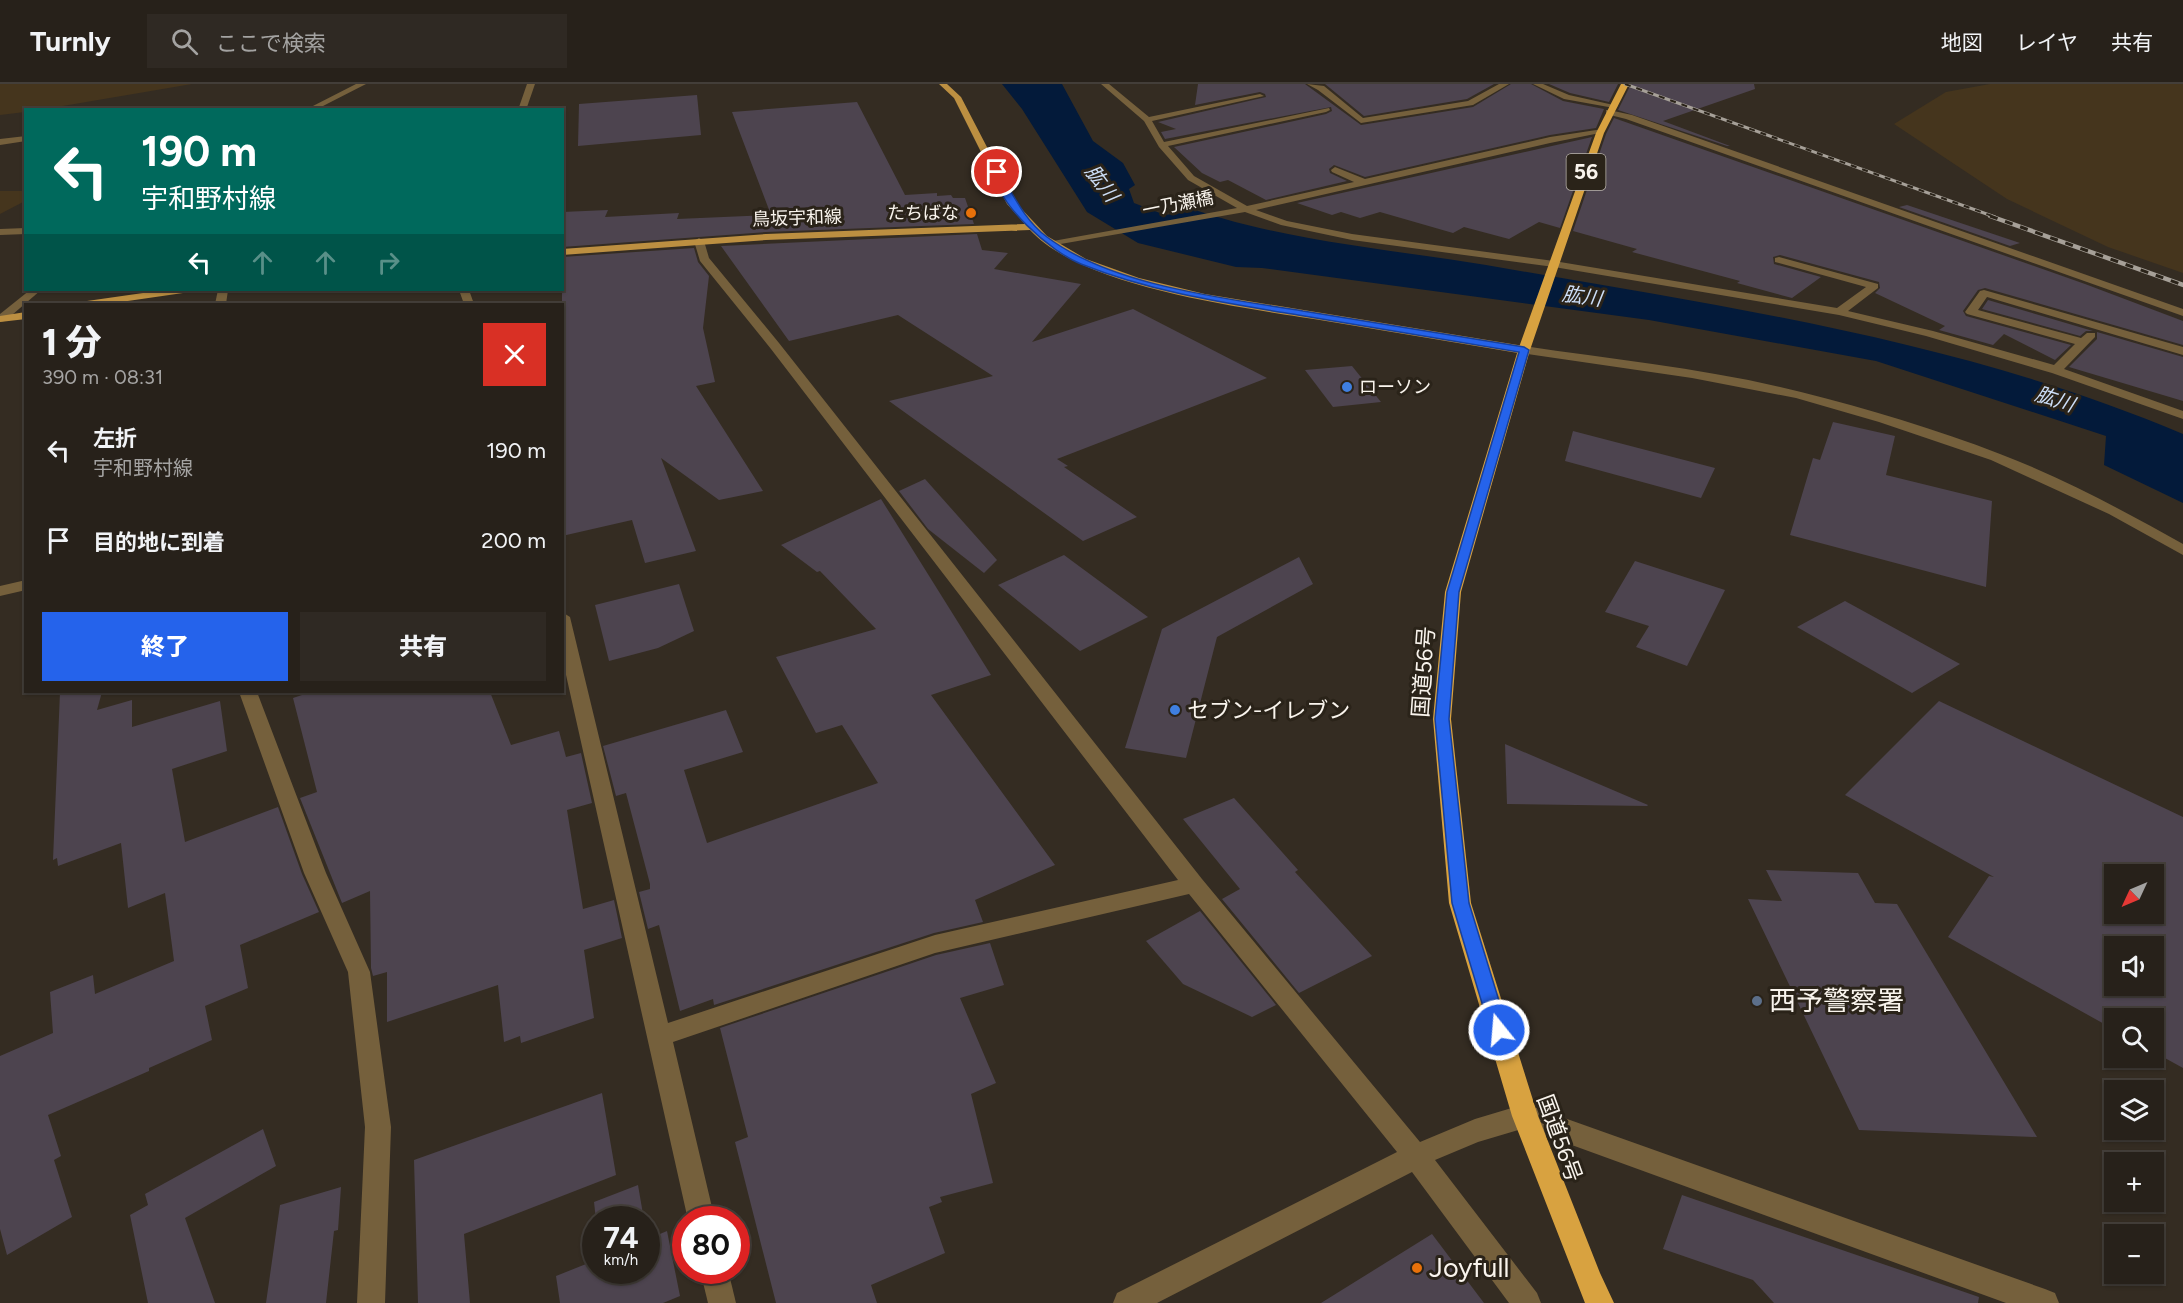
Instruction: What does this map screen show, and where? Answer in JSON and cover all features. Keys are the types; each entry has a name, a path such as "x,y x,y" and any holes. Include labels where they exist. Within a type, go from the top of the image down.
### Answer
{"highway":[{"name":"国道56号","path":"1600,1303 1589,1282 1525,1116 1460,903 1442,719 1453,592 1524,350 1600,131 1625,84"}],"main road":[{"path":"943,84 957,97 1012,204 1043,238 1082,261 1135,280 1205,297 1524,350"},
{"name":"鳥坂宇和線","path":"564,252 699,241 1033,227"},
{"path":"94,303 176,291"},
{"path":"1,319 24,315"}],"street":[{"path":"314,108 362,84"},
{"path":"523,108 531,84"},
{"path":"1105,84 1146,120 1162,146 1191,178 1246,209 1284,223 1352,237 1839,312 1929,333 2056,370 2182,414"},
{"path":"1311,84 1321,88 1361,121 1470,103 1505,84"},
{"path":"1537,84 1567,97 1611,109 2183,313"},
{"path":"1146,120 1260,96"},
{"path":"1195,110 1214,117"},
{"path":"1162,146 1326,110"},
{"path":"1224,121 1244,128"},
{"name":"一乃瀬橋","path":"1053,244 1246,209 1600,131"},
{"path":"0,142 24,138"},
{"path":"1335,170 1363,182"},
{"path":"0,232 24,231"},
{"path":"699,241 704,259 776,346 1194,885 1416,1156 1527,1303"},
{"path":"1779,260 1874,285 1839,312"},
{"path":"1,319 35,291"},
{"path":"2084,343 1971,312 1984,293 2183,351"},
{"path":"2056,370 2099,327"},
{"path":"1524,350 1692,374 1798,395 1884,419 1996,457 2114,511 2183,550"},
{"path":"0,591 24,585"},
{"path":"564,626 699,1206"},
{"path":"248,693 315,873 359,972 378,1127 371,1303"},
{"path":"659,1036 935,944 1194,885"},
{"path":"1127,1303 1416,1156 1475,1131 1525,1116 2045,1303"},
{"path":"717,1284 722,1303"}],"shaded area":[{"path":"0,84 192,84 51,108 24,108 24,112 0,115"},
{"path":"1990,84 2183,84 2183,273 2108,247 2007,199 1894,124 1946,92"},
{"path":"0,191 24,191 24,202 0,214"}],"water":[{"name":"肱川","path":"1002,84 1062,84 1093,141 1123,163 1135,185 1129,189 1134,203 1165,215 1180,213 1175,203 1213,216 1290,234 1486,265 1752,312 1927,350 2014,374 2099,401 2183,434 2183,503 2104,465 2106,436 1876,361 1649,320 1262,268 1236,267 1138,243 1087,212 1022,109"}],"building":[{"path":"1198,84 1305,84 1361,125 1473,107 1511,84 1531,84 1563,101 1604,109 1596,128 1550,135 1365,177 1334,165 1329,169 1330,173 1347,181 1266,200 1228,180 1220,182 1202,173 1174,147 1326,114 1332,111 1331,107 1165,139 1161,132 1176,129 1158,122 1266,97 1260,92 1195,105"},
{"path":"1325,84 1494,84 1467,99 1364,116"},
{"path":"1549,84 1618,84 1609,102 1570,93"},
{"path":"1631,84 1754,84 1755,89 1663,121 1730,146 1727,146 1618,110"},
{"path":"697,95 701,135 578,146 579,104"},
{"path":"857,102 905,195 937,193 937,196 951,195 953,198 965,198 974,224 766,232 564,247 564,212 608,210 605,217 679,213 677,219 771,215 732,112"},
{"path":"1614,118 2085,284 2183,321 2183,345 1985,288 1978,290 1963,311 1966,316 2071,345 2055,360 2004,334 1993,345 1939,330 1945,326 1875,293 1880,288 1879,282 1780,255 1773,257 1774,264 1821,277 1792,298 1737,283 1740,281 1632,252 1637,249 1573,231 1606,134"},
{"path":"1592,137 1560,228 1539,222 1509,239 1464,227 1453,233 1380,212 1360,218 1341,212 1332,215 1297,203"},
{"path":"1907,205 2020,243 2010,246 1899,207"},
{"path":"977,234 982,250 1008,253 994,269 1081,284 1032,342 1133,309 1267,378 1057,459 1068,466 1064,467 1137,517 1083,541 889,401 993,376 898,315 789,341 721,246"},
{"path":"694,248 698,262 709,276 703,328 715,382 696,386 763,491 719,500 661,458 696,551 645,563 632,520 564,536 564,303 562,303 562,291 564,291 564,257"},
{"path":"1988,300 2093,331 2086,331 2080,336 1982,309"},
{"path":"2097,332 2183,357 2183,401 2069,367 2097,339"},
{"name":"ローソン","path":"1352,366 1381,402 1333,407 1305,370"},
{"path":"1833,422 1895,436 1886,475 1992,501 1986,587 1790,535 1813,458 1820,460"},
{"path":"1573,431 1715,468 1701,498 1565,461"},
{"path":"925,479 997,560 984,573 928,529 899,491"},
{"path":"881,499 991,675 931,695 1055,865 975,900 983,922 934,933 714,1005 713,999 680,1011 659,925 648,929 639,892 650,889 650,884 626,793 616,796 603,746 726,710 743,752 684,770 707,843 878,783 842,725 816,733 776,657 876,629 820,571 817,572 781,545"},
{"path":"1064,555 1148,617 1080,651 998,585"},
{"path":"1299,557 1313,584 1217,637 1186,758 1125,748 1162,629"},
{"path":"1635,561 1725,590 1687,666 1636,647 1649,626 1605,612"},
{"path":"679,584 694,631 658,648 609,661 595,605"},
{"path":"1845,601 1960,664 1912,693 1797,627"},
{"path":"60,693 102,693 97,710 132,700 132,727 220,701 227,751 172,769 185,842 278,807 302,874 319,912 240,945 248,988 205,1006 212,1040 149,1068 149,1071 48,1115 61,1156 54,1160 72,1217 7,1255 0,1229 0,1056 53,1033 50,992 93,975 95,994 174,961 165,893 128,908 121,843 58,866 57,858 53,860"},
{"path":"308,693 490,693 511,745 559,731 566,757 581,753 592,803 567,810 583,909 614,900 622,938 584,950 594,1018 521,1043 520,1036 504,1042 498,985 387,1022 387,972 373,976 371,968 370,891 342,903 300,798 317,792 293,698"},
{"path":"1939,701 2183,817 2183,1068 2164,1058 2164,1008 2104,1008 2104,1024 1948,937 1989,876 1994,877 1845,795"},
{"path":"1505,744 1648,805 1507,804"},
{"path":"1234,798 1298,870 1295,872 1372,956 1299,993 1222,899 1240,889 1183,819"},
{"path":"1766,870 1858,873 1875,903 1897,904 2037,1137 1859,1130 1748,899 1782,901"},
{"path":"1200,911 1276,1005 1252,1017 1183,984 1146,941"},
{"path":"990,943 1004,985 960,998 996,1083 971,1094 993,1183 940,1197 942,1202 929,1207 945,1253 871,1285 877,1303 776,1303 735,1142 748,1137 720,1028 936,955"},
{"path":"602,1093 616,1175 464,1234 470,1303 418,1303 414,1160"},
{"path":"263,1129 276,1166 185,1218 215,1303 148,1303 130,1215 148,1205 145,1194"},
{"path":"638,1185 642,1206 594,1206 594,1202"},
{"path":"341,1187 338,1230 334,1231 326,1303 266,1303 280,1205"},
{"path":"1682,1195 1979,1297 1978,1303 1774,1303 1753,1280 1663,1249"},
{"path":"667,1231 672,1256 672,1284 678,1284 680,1296 663,1303 560,1303 556,1276 582,1266 582,1284 660,1284 660,1234"},
{"name":"Joyfull","path":"1432,1234 1484,1303 1321,1303"}],"railway":[{"path":"1625,84 1995,217"},
{"path":"1990,216 2183,285"}],"place":[{"name":"たちばな","path":"971,213"},
{"name":"ローソン","path":"1347,387"},
{"name":"セブン-イレブン","path":"1175,710"},
{"name":"西予警察署","path":"1757,1001"},
{"name":"Joyfull","path":"1417,1268"}],"route":[{"path":"997,172 1012,204 1043,238 1082,261 1135,280 1205,297 1524,350 1453,592 1442,719 1460,903 1499,1030"}]}
